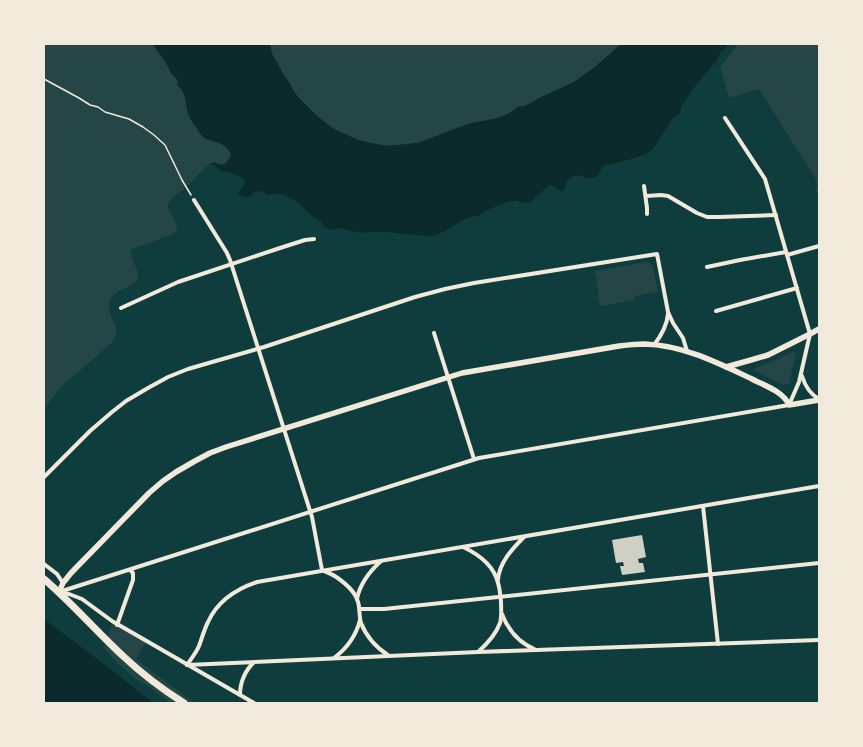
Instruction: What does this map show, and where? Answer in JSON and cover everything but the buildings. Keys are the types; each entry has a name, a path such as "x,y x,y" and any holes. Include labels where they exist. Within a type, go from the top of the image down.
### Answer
{"main road":[{"path":"44,579 134,666 184,703"}],"street":[{"path":"725,118 764,176 810,334 799,382 789,405"},
{"path":"644,186 647,214"},
{"path":"646,196 665,195 696,213 707,216 776,215"},
{"path":"194,200 227,253 231,264 310,512 322,570"},
{"path":"121,308 172,284 286,246 305,240 314,239"},
{"path":"707,267 740,260 787,254 819,246"},
{"path":"44,478 104,418 141,392 168,377 188,369 454,287 657,254 668,312 682,338 686,351"},
{"path":"716,311 797,288"},
{"path":"654,345 665,326 668,312"},
{"path":"726,367 762,357 819,329"},
{"path":"434,333 474,459"},
{"path":"59,592 63,583 71,573 136,506 171,475 185,466 210,453 466,372 612,347 640,344 654,345 686,351 726,367 778,392 785,398 789,405"},
{"path":"801,374 808,389 819,400"},
{"path":"59,592 474,459 819,400"},
{"path":"187,664 198,648 212,614 221,603 232,593 257,582 819,486"},
{"path":"703,506 718,644"},
{"path":"525,536 514,547 505,560 500,571 498,582 502,614 507,626 525,645 537,650"},
{"path":"462,547 474,553 485,562 493,572 498,582"},
{"path":"357,599 366,578 381,560"},
{"path":"44,564 57,574 63,583"},
{"path":"360,609 384,609 819,564"},
{"path":"117,625 132,580 133,573 130,570"},
{"path":"322,570 338,578 348,587 357,599 360,609 358,628 352,640 334,658"},
{"path":"59,592 69,594 82,600 117,625 254,703"},
{"path":"478,652 487,644 496,631 502,614"},
{"path":"360,620 373,642 389,656"},
{"path":"187,664 819,640"},
{"path":"240,695 240,686 243,678 249,667 254,662"}],"path":[{"path":"44,79 90,105 98,107 105,112 129,119 154,135 165,145 182,180 194,200"}],"shaded area":[{"path":"44,44 153,44 171,72 176,77 178,82 177,85 183,91 189,115 198,130 206,139 216,141 224,145 231,155 228,161 222,165 214,162 206,167 171,200 167,206 177,230 173,234 130,250 138,272 138,277 137,281 133,284 114,295 109,303 111,317 116,326 115,338 63,385 44,408"},
{"path":"153,44 270,44 272,54 293,90 316,115 332,128 358,140 387,146 418,143 472,123 494,119 508,114 518,107 525,106 574,82 595,67 621,44 728,44 724,50 720,52 719,57 692,90 681,107 680,113 673,118 653,149 648,153 635,158 602,166 596,177 574,176 568,180 564,190 561,191 554,186 549,185 543,192 537,195 532,202 524,203 510,201 484,211 479,216 461,221 433,236 386,232 360,233 339,228 333,230 324,227 321,222 307,212 298,202 284,195 274,193 267,194 260,191 253,192 252,196 250,197 241,196 238,193 245,184 245,181 242,178 229,172 221,171 214,165 208,165 214,162 220,165 224,164 228,161 231,155 230,152 221,144 206,139 199,132 189,115 183,91 177,85 178,82 176,78"},
{"path":"270,44 621,44 595,67 574,82 525,106 518,107 508,114 494,119 472,123 418,143 387,146 358,140 332,128 316,115 293,90 272,54"},
{"path":"738,44 819,44 819,193 816,192 817,181 759,89 729,98 720,67"},
{"path":"646,262 653,266 658,292 634,296 634,300 600,306 595,271"},
{"path":"794,352 796,354 789,384 783,385 755,371 754,369"},
{"path":"44,619 113,671 153,703 44,703"},
{"path":"113,620 146,642 136,659 195,703 171,703 136,679 113,659 104,648"}]}
